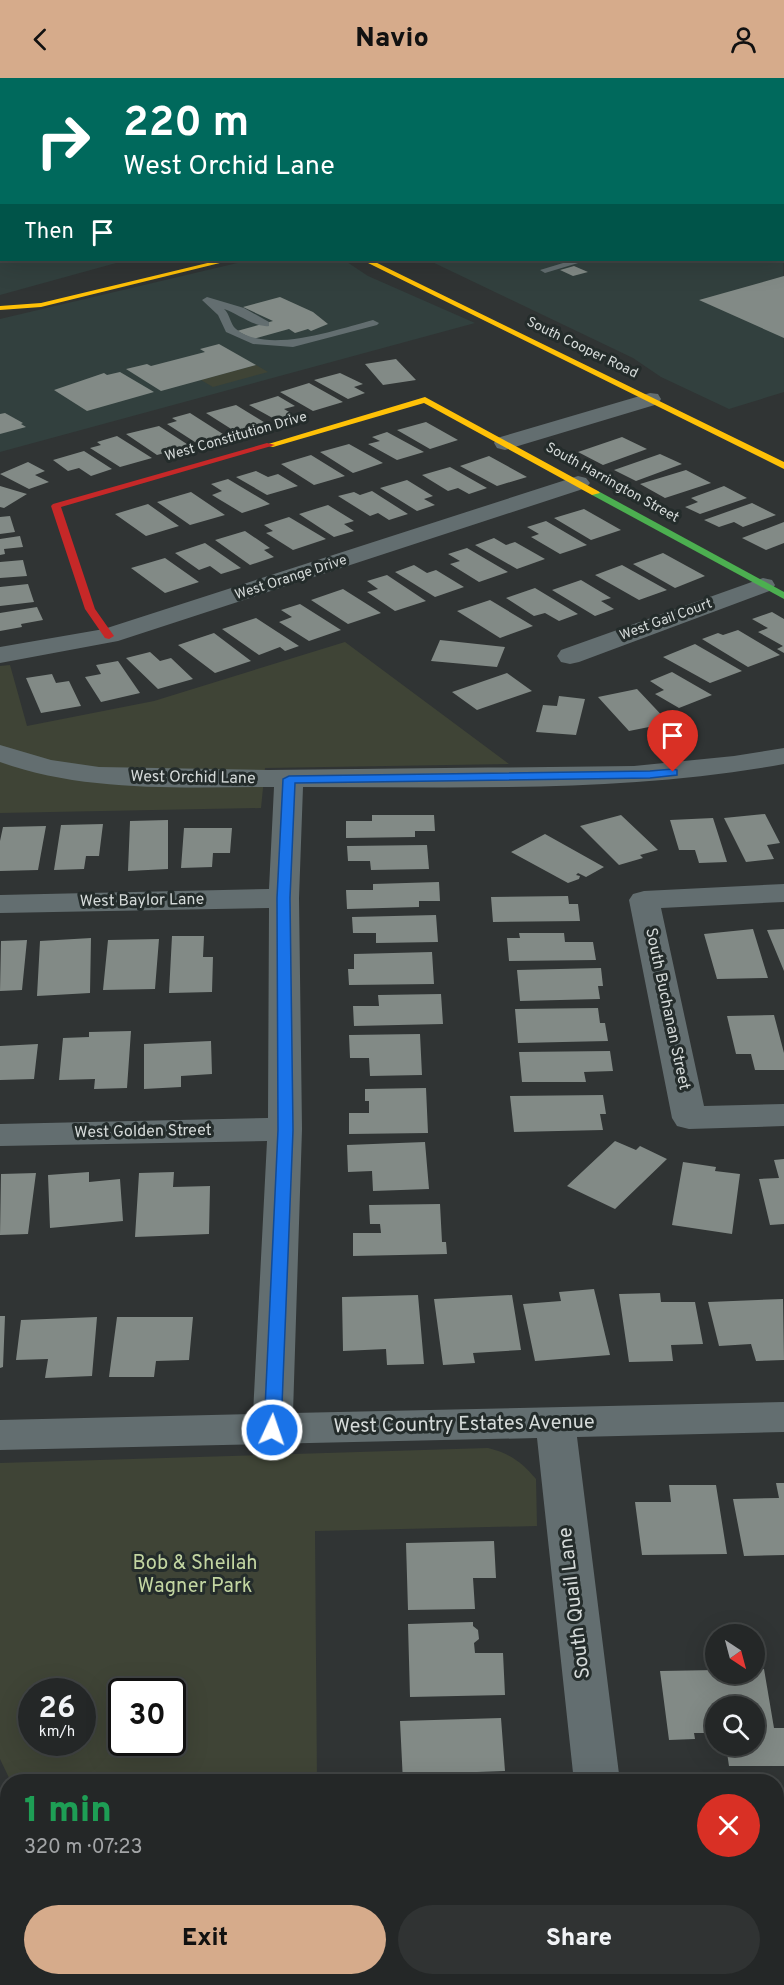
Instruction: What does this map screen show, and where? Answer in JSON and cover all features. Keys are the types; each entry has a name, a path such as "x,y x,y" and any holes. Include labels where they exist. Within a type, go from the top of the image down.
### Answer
{"street":[{"path":"0,307 41,305 224,261"},
{"name":"South Cooper Road","path":"368,261 659,397 784,466"},
{"path":"0,307 21,295 34,291"},
{"path":"505,443 659,397"},
{"name":"South Harrington Street","path":"425,400 773,590"},
{"name":"West Constitution Drive","path":"109,636 90,609 56,506 425,400"},
{"name":"West Orange Drive","path":"0,655 109,636 578,483"},
{"name":"West Gail Court","path":"570,656 773,590"},
{"name":"West Orchid Lane","path":"0,753 49,769 85,776 289,779 650,774 781,760"},
{"path":"272,1430 285,1130 284,898 289,779"},
{"name":"South Buchanan Street","path":"784,893 644,900 689,1118 784,1115"},
{"name":"West Baylor Lane","path":"0,904 284,898"},
{"name":"West Golden Street","path":"0,1135 285,1130"},
{"name":"West Country Estates Avenue","path":"0,1435 784,1418"},
{"name":"South Quail Lane","path":"555,1424 596,1774"}],"lane":[{"path":"545,270 579,261"},
{"path":"262,332 253,341 230,330 224,314 207,300 262,332 292,343"},
{"path":"224,319 292,343 373,323"}],"shaded area":[{"path":"0,261 123,261 0,295"},
{"path":"246,261 346,261 368,276 475,323 0,452 0,319"},
{"path":"430,261 784,261 784,392 729,409 661,377 633,358"}],"green space":[{"path":"256,365 268,372 213,387 201,380"},
{"path":"345,642 509,764 265,768 261,808 0,813 0,666 10,665 27,726 154,701"},
{"name":"Bob & Sheilah Wagner Park","path":"488,1448 515,1459 536,1479 537,1526 315,1531 317,1774 7,1774 0,1759 0,1463"}],"building":[{"path":"574,266 588,272 573,276 560,270"},
{"path":"784,276 784,338 699,300"},
{"path":"280,297 313,312 328,324 311,331 308,329 295,333 289,329 253,339 237,331 273,321 243,307"},
{"path":"219,344 256,365 161,391 126,369 147,364 151,366 205,352 200,349"},
{"path":"396,359 416,380 383,385 365,364"},
{"path":"120,372 154,392 87,411 54,390 104,373 107,375"},
{"path":"340,373 363,384 354,387 365,393 348,399 314,380"},
{"path":"309,383 343,402 313,411 280,392"},
{"path":"278,396 295,406 284,409 296,416 278,421 249,405"},
{"path":"236,405 267,424 236,432 206,413"},
{"path":"5,413 26,427 0,434 0,414"},
{"path":"190,413 226,436 198,444 167,424 177,421 172,418"},
{"path":"426,422 458,440 430,449 397,430"},
{"path":"159,426 190,446 157,455 126,434"},
{"path":"387,432 424,452 397,460 368,444 380,441 372,437"},
{"path":"117,436 152,458 120,467 90,448 101,445 97,442"},
{"path":"622,437 647,449 603,465 578,452"},
{"path":"349,444 383,463 353,473 320,452"},
{"path":"84,451 112,469 91,476 79,468 68,471 53,460"},
{"path":"660,454 682,464 636,481 614,470"},
{"path":"311,455 345,476 314,485 281,464"},
{"path":"489,456 527,477 497,486 460,466"},
{"path":"28,462 45,471 35,475 49,482 29,489 0,474"},
{"path":"450,467 487,488 469,494 458,488 448,491 422,475"},
{"path":"686,470 711,483 665,498 640,484"},
{"path":"256,471 268,477 278,474 298,486 267,495 236,477"},
{"path":"228,479 270,504 242,513 212,495 222,491 211,484"},
{"path":"407,480 433,496 424,499 435,505 417,511 380,488"},
{"path":"0,486 27,494 4,508 0,507"},
{"path":"724,486 747,498 700,514 685,507 698,502 691,498"},
{"path":"372,491 408,514 389,520 378,513 370,516 338,496 354,492 360,495"},
{"path":"191,492 225,515 190,525 157,502"},
{"path":"752,503 776,515 743,527 734,522 719,527 704,520"},
{"path":"148,504 179,526 146,536 115,514"},
{"path":"328,505 354,521 344,524 354,531 334,537 299,514"},
{"path":"584,509 621,530 591,540 554,518"},
{"path":"10,516 15,532 0,534 0,517"},
{"path":"289,517 326,539 293,550 266,533 273,531 264,525"},
{"path":"546,521 587,545 560,554 531,537 539,534 527,527"},
{"path":"784,522 784,543 766,550 742,538"},
{"path":"245,531 270,548 264,550 274,557 250,565 215,540"},
{"path":"20,536 23,547 4,549 5,554 0,555 0,539"},
{"path":"494,538 506,545 515,542 545,559 517,569 475,545"},
{"path":"205,543 241,568 221,574 210,566 199,570 175,553"},
{"path":"467,548 508,572 479,582 450,564 460,561 448,554"},
{"path":"663,553 705,576 675,588 633,564"},
{"path":"165,558 199,582 165,593 131,568"},
{"path":"23,560 27,576 0,578 0,562"},
{"path":"414,565 427,573 436,570 464,587 435,597 395,572"},
{"path":"622,565 667,590 639,600 595,575"},
{"path":"387,575 426,601 395,611 367,592 378,589 367,581"},
{"path":"581,580 611,598 601,601 614,609 595,616 552,590"},
{"path":"28,584 34,602 0,606 0,587"},
{"path":"535,588 578,614 559,621 545,613 534,616 506,598"},
{"path":"343,589 381,613 348,624 311,600"},
{"path":"490,600 533,626 500,638 457,611"},
{"path":"300,604 341,630 309,641 279,622 292,617 281,610"},
{"path":"37,607 43,620 0,631 0,613"},
{"path":"772,612 784,619 784,653 777,649 783,646 758,632 768,628 752,619"},
{"path":"256,618 299,646 285,651 280,647 259,655 222,629"},
{"path":"738,630 780,655 748,667 702,639 718,633 723,635"},
{"path":"214,633 251,661 215,673 178,645"},
{"path":"440,640 505,647 497,667 431,661"},
{"path":"695,644 742,671 710,683 663,657"},
{"path":"150,652 160,661 171,658 193,679 158,689 126,658"},
{"path":"118,661 140,693 101,702 85,677 101,674 96,665"},
{"path":"672,672 712,695 679,708 655,694 664,690 650,681"},
{"path":"507,673 532,691 477,710 452,692"},
{"path":"52,674 56,683 69,681 81,706 41,713 26,678"},
{"path":"637,689 669,723 629,731 598,697"},
{"path":"559,696 585,699 576,735 536,732 543,705 557,706"},
{"path":"765,814 780,843 767,845 774,859 746,862 724,818"},
{"path":"372,815 434,815 435,831 415,831 415,837 346,838 346,821 372,821"},
{"path":"621,815 658,850 640,855 643,858 619,865 580,826"},
{"path":"713,818 727,862 699,863 695,850 679,850 670,820"},
{"path":"168,820 168,869 128,871 130,821"},
{"path":"103,824 99,856 86,856 84,869 54,870 61,825"},
{"path":"46,826 38,870 0,871 0,841 3,827"},
{"path":"184,828 232,828 230,853 213,853 212,867 181,868"},
{"path":"545,834 604,867 586,877 578,873 576,875 580,876 579,879 568,883 511,852"},
{"path":"427,845 429,869 371,870 370,861 348,861 347,846"},
{"path":"439,882 440,901 419,901 419,907 347,909 346,890 373,890 373,884"},
{"path":"568,896 569,904 578,904 580,921 493,922 491,897"},
{"path":"436,915 438,942 376,943 376,933 353,933 352,917"},
{"path":"753,929 768,978 717,979 704,934"},
{"path":"784,929 784,971 767,930"},
{"path":"519,933 564,933 565,942 593,942 596,960 509,961 507,938 520,938"},
{"path":"172,936 204,936 203,957 213,957 212,992 169,993"},
{"path":"91,938 90,993 37,996 40,941"},
{"path":"159,939 155,989 103,990 108,940"},
{"path":"27,940 22,990 0,991 1,941"},
{"path":"432,952 434,984 349,985 348,969 354,969 354,954"},
{"path":"601,968 603,986 598,986 600,999 520,1001 517,970"},
{"path":"441,994 443,1024 354,1026 353,1006 379,1006 378,995"},
{"path":"598,1008 600,1023 605,1023 608,1041 518,1043 515,1009"},
{"path":"774,1015 784,1053 784,1070 755,1070 751,1054 736,1054 727,1016"},
{"path":"131,1031 127,1088 94,1089 95,1079 59,1080 63,1038 89,1037 89,1032"},
{"path":"420,1034 422,1075 370,1076 369,1058 350,1058 349,1035"},
{"path":"211,1041 212,1074 181,1076 181,1087 144,1089 144,1044"},
{"path":"38,1044 34,1079 0,1080 0,1046"},
{"path":"610,1051 613,1071 584,1072 586,1082 522,1082 519,1052"},
{"path":"426,1088 428,1133 349,1134 349,1113 369,1113 369,1101 365,1101 365,1089"},
{"path":"603,1095 606,1114 600,1114 603,1130 514,1132 510,1096"},
{"path":"615,1141 636,1150 640,1146 667,1159 615,1209 567,1186"},
{"path":"425,1142 429,1189 373,1191 372,1171 348,1172 347,1145"},
{"path":"784,1159 784,1224 770,1225 759,1179 779,1178 774,1160"},
{"path":"683,1162 716,1167 715,1171 740,1174 732,1234 672,1225"},
{"path":"89,1172 89,1182 120,1179 123,1221 50,1228 48,1175"},
{"path":"174,1172 173,1187 210,1186 209,1234 135,1237 139,1173"},
{"path":"36,1173 28,1234 0,1235 1,1174"},
{"path":"440,1204 442,1242 446,1242 447,1254 353,1256 353,1233 381,1233 380,1224 370,1224 369,1205"},
{"path":"594,1289 610,1355 535,1361 523,1304 561,1301 559,1292"},
{"path":"660,1293 661,1302 695,1302 703,1344 671,1345 673,1361 629,1362 619,1294"},
{"path":"418,1295 424,1364 387,1365 386,1349 343,1351 342,1297"},
{"path":"512,1295 521,1350 473,1353 475,1363 443,1365 434,1299"},
{"path":"783,1299 784,1360 756,1361 751,1344 719,1346 708,1302"},
{"path":"0,1316 5,1316 3,1367 0,1368"},
{"path":"97,1317 92,1376 45,1378 48,1359 16,1360 21,1320"},
{"path":"117,1317 193,1317 189,1360 156,1361 154,1377 109,1377"},
{"path":"776,1483 784,1483 784,1555 744,1556 733,1499 779,1498"},
{"path":"669,1485 716,1485 727,1554 642,1555 635,1502 671,1502"},
{"path":"494,1541 496,1578 473,1578 475,1609 408,1610 406,1543"},
{"path":"473,1622 473,1626 478,1630 479,1639 474,1643 475,1653 503,1653 505,1695 410,1697 408,1624"},
{"path":"705,1670 705,1684 765,1684 765,1675 774,1728 784,1728 784,1766 729,1766 728,1756 765,1756 765,1696 705,1696 705,1733 694,1733 695,1739 669,1740 660,1671"},
{"path":"501,1718 505,1771 477,1772 477,1774 403,1774 400,1721"}],"traffic: fast":[{"path":"595,493 784,596"}],"traffic: slow":[{"path":"0,308 41,305 224,261"},
{"path":"368,261 784,466"},
{"path":"270,445 425,400 595,493"}],"traffic: jam":[{"path":"109,636 90,609 56,506 270,445"}],"route":[{"path":"272,1430 285,1130 284,898 289,779 673,772"}]}
